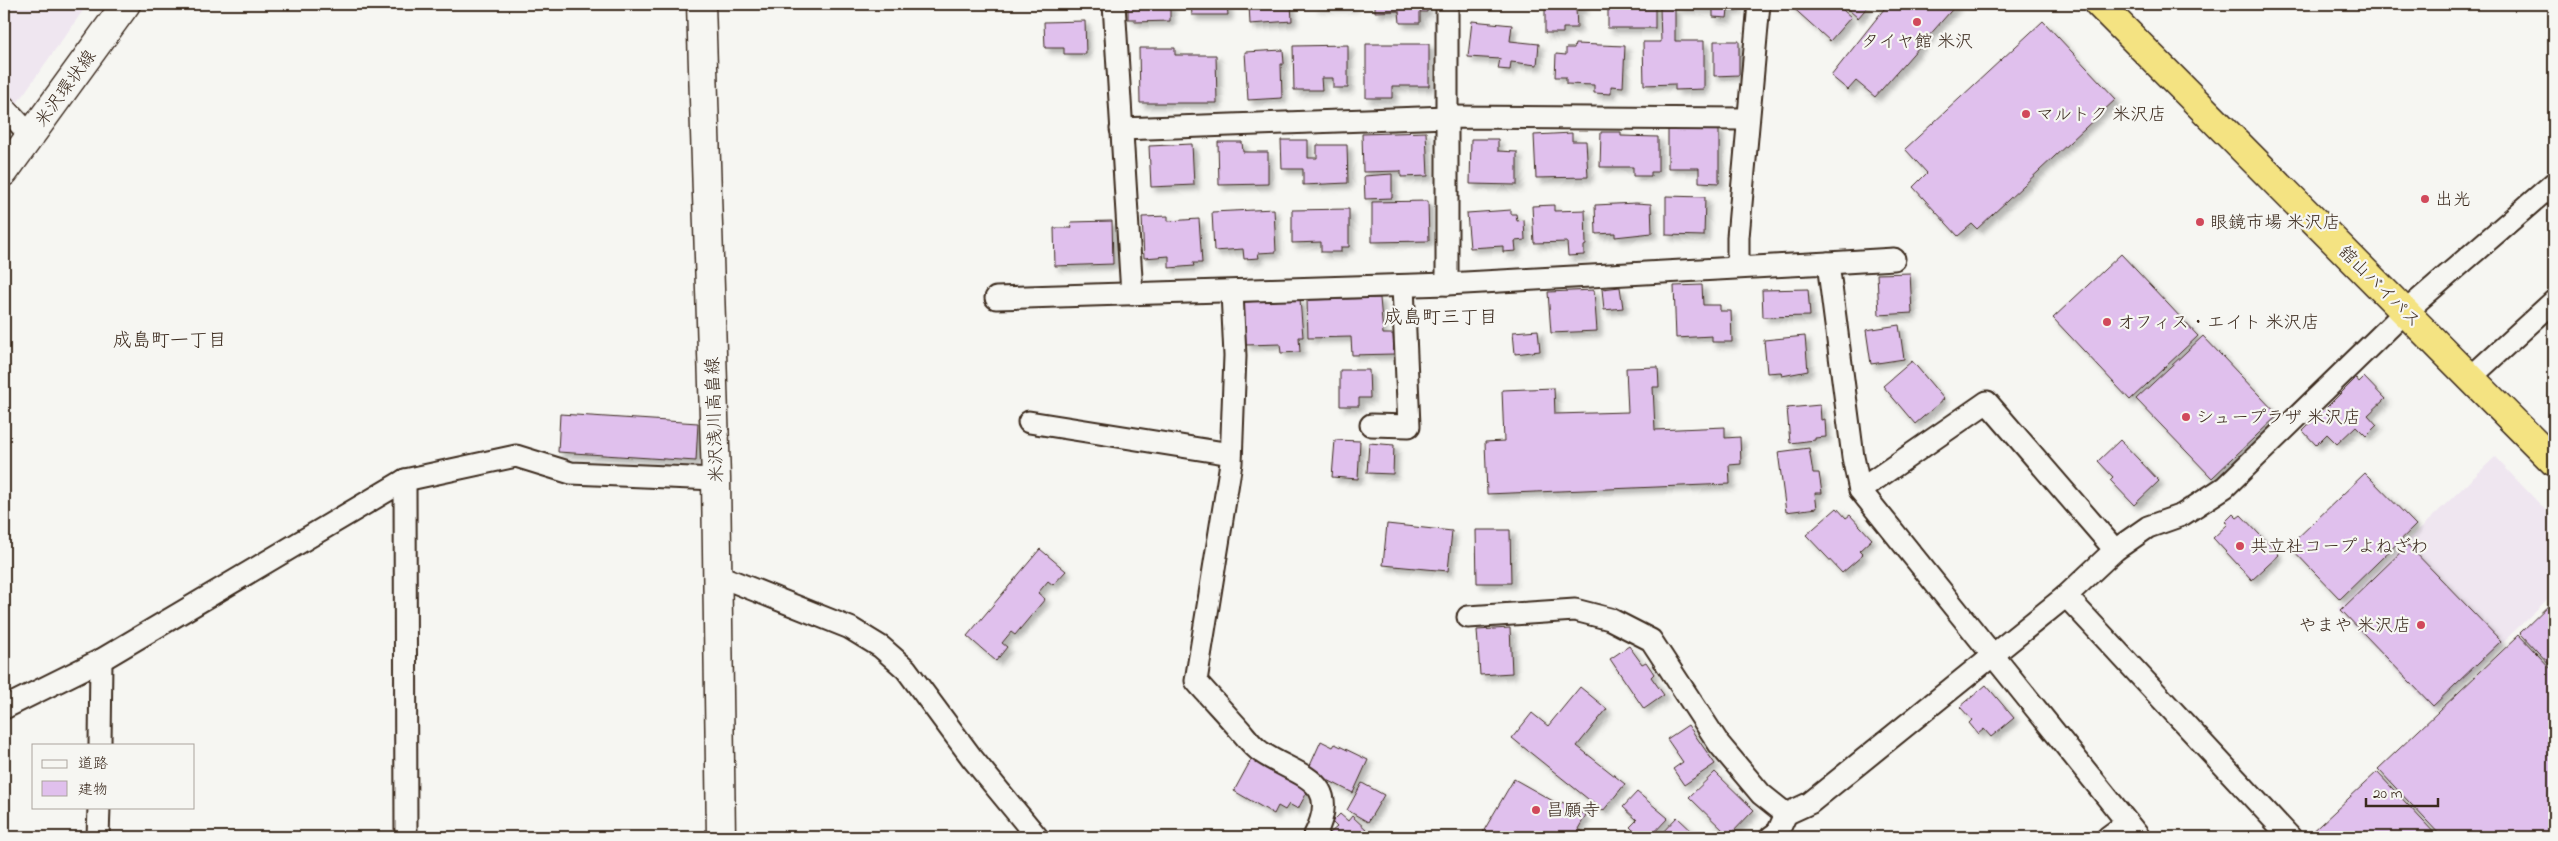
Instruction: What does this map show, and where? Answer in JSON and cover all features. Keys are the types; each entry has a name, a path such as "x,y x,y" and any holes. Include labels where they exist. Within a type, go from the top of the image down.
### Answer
{"highway":[{"name":"舘山バイパス","path":"2099,4 2554,462"}],"main road":[{"name":"米沢環状線","path":"4,172 126,4"},
{"name":"米沢浅川高畠線","path":"702,4 716,479 720,837"}],"street":[{"path":"1114,4 1132,294"},
{"path":"1447,4 1447,284"},
{"path":"1738,267 1738,237 1747,118 1759,4"},
{"path":"4,107 30,135"},
{"path":"1121,129 1447,117 1747,118"},
{"path":"1771,837 1778,832 1786,814 1810,803 2066,596 2115,550 2148,527 2182,515 2225,487 2405,312 2554,183"},
{"path":"996,298 1403,286 1894,259"},
{"path":"1828,263 1853,458 1860,490 1994,654 2133,830 2108,837"},
{"path":"1370,425 1409,426 1403,286"},
{"path":"1232,292 1235,356 1231,454 1196,681 1260,752 1307,776 1317,786 1322,799 1322,821 1314,837"},
{"path":"2470,378 2554,301"},
{"path":"1860,490 1987,402 2115,550"},
{"path":"1029,422 1231,454"},
{"path":"4,708 101,660 405,480 516,456 571,473 716,479"},
{"path":"405,480 406,837"},
{"path":"717,575 850,628 881,647 906,669 972,758 1037,837"},
{"path":"2066,596 2290,837"},
{"path":"1468,617 1574,610 1610,619 1651,640 1719,744 1762,794 1786,814"},
{"path":"100,744 101,660"},
{"path":"98,837 99,808"}],"shaded area":[{"path":"4,4 87,5 15,106 4,94"},
{"path":"2495,457 2554,519 2554,593 2433,709 2337,608"}],"building":[{"path":"1128,4 1170,4 1170,21 1135,22 1135,19 1128,19"},
{"path":"1191,4 1227,4 1228,15 1192,15"},
{"path":"1249,4 1291,4 1292,21 1250,24"},
{"path":"1314,4 1354,4 1354,6 1314,6"},
{"path":"1375,4 1427,4 1427,12 1420,12 1420,23 1400,23 1399,11 1375,12"},
{"path":"1545,4 1583,4 1583,9 1576,9 1577,28 1563,28 1563,33 1545,33"},
{"path":"1608,4 1655,4 1655,28 1608,28"},
{"path":"1677,4 1737,4 1737,10 1728,10 1727,18 1713,17 1713,9 1677,8"},
{"path":"1789,4 1836,4 1851,17 1830,41"},
{"path":"1842,4 1870,4 1858,18"},
{"path":"1888,4 1957,4 1875,97 1856,81 1848,90 1831,76"},
{"path":"1675,7 1675,41 1704,41 1704,89 1675,90 1675,84 1644,85 1643,42 1661,42 1660,8"},
{"path":"1085,21 1086,54 1064,54 1064,48 1045,48 1044,22"},
{"path":"1472,21 1512,25 1510,41 1539,44 1537,65 1511,62 1510,70 1498,69 1500,59 1468,57"},
{"path":"2043,21 2116,99 1977,229 1972,224 1958,236 1913,187 1927,173 1905,149"},
{"path":"1714,41 1739,41 1739,75 1714,76"},
{"path":"1366,44 1429,44 1429,86 1392,86 1392,98 1366,98"},
{"path":"1575,44 1625,46 1623,87 1611,86 1611,94 1594,93 1594,85 1566,84 1566,77 1555,77 1556,54 1566,55 1566,48 1574,48"},
{"path":"1348,45 1348,88 1333,88 1333,78 1321,78 1322,90 1294,90 1293,46"},
{"path":"1139,48 1175,48 1175,55 1216,55 1217,103 1140,103"},
{"path":"1283,50 1284,64 1281,64 1282,98 1248,100 1245,52"},
{"path":"1668,129 1719,129 1719,183 1699,182 1699,168 1668,168"},
{"path":"1426,132 1428,176 1401,177 1401,171 1363,172 1362,134"},
{"path":"1601,132 1621,132 1621,136 1658,137 1658,172 1651,172 1651,176 1633,176 1633,167 1600,167"},
{"path":"1572,133 1572,141 1586,141 1588,177 1536,178 1534,135"},
{"path":"1471,139 1498,139 1498,151 1517,152 1517,185 1470,184"},
{"path":"1281,140 1308,140 1308,158 1317,158 1317,145 1347,145 1348,183 1303,185 1303,169 1282,169"},
{"path":"1218,142 1242,142 1243,152 1268,152 1268,184 1219,185"},
{"path":"1192,144 1194,185 1151,187 1149,146"},
{"path":"1392,174 1392,198 1365,199 1364,176"},
{"path":"1666,196 1705,197 1704,236 1666,235"},
{"path":"1428,201 1429,241 1372,242 1372,202"},
{"path":"1651,204 1652,233 1615,237 1615,233 1596,234 1595,205"},
{"path":"1554,205 1554,211 1585,210 1586,245 1584,246 1584,255 1568,256 1567,242 1534,243 1532,206"},
{"path":"1274,209 1276,252 1258,253 1259,258 1244,259 1243,249 1214,251 1212,212"},
{"path":"1349,209 1349,247 1341,247 1341,252 1321,252 1321,242 1292,243 1292,210"},
{"path":"1511,210 1511,214 1516,214 1517,221 1524,220 1525,240 1515,241 1516,251 1503,252 1503,246 1470,248 1467,213"},
{"path":"1168,216 1168,221 1199,219 1202,263 1193,263 1194,266 1169,268 1169,256 1144,258 1142,217"},
{"path":"1112,221 1113,264 1055,266 1054,228 1072,228 1071,222"},
{"path":"2121,254 2198,336 2130,400 2053,318"},
{"path":"1910,273 1912,313 1879,315 1877,274"},
{"path":"1702,285 1703,305 1720,305 1720,311 1731,311 1732,342 1712,342 1712,336 1676,338 1674,286"},
{"path":"1620,287 1623,308 1604,310 1602,289"},
{"path":"1808,289 1810,316 1763,317 1762,290"},
{"path":"1594,290 1597,331 1551,333 1548,292"},
{"path":"1380,298 1383,334 1393,334 1394,354 1352,355 1351,337 1308,338 1307,300"},
{"path":"1300,299 1303,337 1299,337 1300,352 1281,353 1280,344 1246,345 1244,302"},
{"path":"1899,325 1904,359 1871,364 1866,330"},
{"path":"1538,330 1540,351 1515,354 1513,332"},
{"path":"1805,336 1808,371 1782,376 1781,372 1767,373 1764,340"},
{"path":"2203,336 2278,415 2212,478 2136,399"},
{"path":"1912,361 1944,399 1915,424 1883,386"},
{"path":"1658,367 1659,387 1653,387 1655,430 1725,427 1725,438 1740,437 1741,464 1729,465 1730,484 1487,494 1485,442 1504,441 1502,390 1554,388 1555,414 1628,412 1626,368"},
{"path":"1340,370 1369,370 1370,398 1359,398 1359,406 1340,406"},
{"path":"2364,377 2385,399 2368,415 2377,425 2366,436 2356,426 2337,444 2327,434 2316,445 2303,431 2356,378 2359,382"},
{"path":"1820,405 1821,420 1825,419 1826,437 1790,443 1787,408"},
{"path":"560,414 698,423 696,461 558,452"},
{"path":"1335,440 1360,441 1358,479 1332,477"},
{"path":"2120,440 2159,481 2134,505 2110,480 2113,477 2098,461"},
{"path":"1369,443 1394,445 1393,474 1367,473"},
{"path":"1809,448 1813,473 1819,473 1822,493 1815,493 1817,508 1786,512 1778,452"},
{"path":"2365,473 2416,525 2340,599 2289,546"},
{"path":"1837,508 1846,518 1850,515 1872,539 1859,551 1863,555 1842,573 1806,535"},
{"path":"2233,514 2237,518 2241,515 2279,555 2252,580 2213,538 2228,524 2225,522"},
{"path":"1387,524 1452,531 1448,571 1383,565"},
{"path":"1476,530 1510,530 1511,583 1477,583"},
{"name":"やまや 米沢店","path":"2408,545 2501,641 2433,706 2341,610"},
{"path":"1040,549 1066,571 1053,585 1048,581 1038,593 1045,599 1015,635 1011,632 1002,643 1007,647 996,661 967,636"},
{"path":"2554,600 2554,669 2520,633"},
{"path":"1510,628 1512,673 1480,675 1477,630"},
{"path":"2519,635 2554,672 2554,837 2442,837 2378,769"},
{"path":"1629,646 1642,664 1646,662 1654,674 1651,677 1664,695 1644,709 1610,659"},
{"path":"1986,685 2014,718 1991,737 1984,729 1978,734 1969,723 1972,720 1960,707"},
{"path":"1580,687 1607,709 1577,746 1625,784 1603,811 1512,738 1532,713 1548,726"},
{"path":"1688,725 1715,764 1684,785 1673,769 1683,762 1667,739"},
{"path":"1321,741 1333,747 1335,744 1368,760 1353,793 1308,770"},
{"path":"1252,758 1311,785 1298,809 1289,804 1285,810 1278,806 1274,814 1234,791"},
{"path":"1715,772 1754,810 1729,836 1689,797"},
{"path":"2377,772 2438,837 2307,837"},
{"name":"昌願寺","path":"1514,779 1560,805 1562,802 1586,815 1578,829 1585,833 1582,837 1483,837 1485,834 1483,832"},
{"path":"1362,783 1384,795 1368,822 1347,810"},
{"path":"1637,792 1668,818 1650,837 1640,837 1630,827 1637,820 1623,807"},
{"path":"1340,814 1348,821 1352,816 1368,831 1362,837 1325,837 1337,827 1332,822"},
{"path":"1677,817 1698,837 1662,837 1661,834"}],"place":[{"name":"タイヤ館 米沢","path":"1917,22"},
{"name":"マルトク 米沢店","path":"2026,114"},
{"name":"出光","path":"2425,199"},
{"name":"眼鏡市場 米沢店","path":"2200,222"},
{"name":"オフィス・エイト 米沢店","path":"2107,322"},
{"name":"シュープラザ 米沢店","path":"2186,417"},
{"name":"共立社コープよねざわ","path":"2240,546"},
{"name":"やまや 米沢店","path":"2421,625"},
{"name":"昌願寺","path":"1536,810"}],"district":[{"name":"成島町三丁目","path":"1441,316"},
{"name":"成島町一丁目","path":"170,339"}]}
